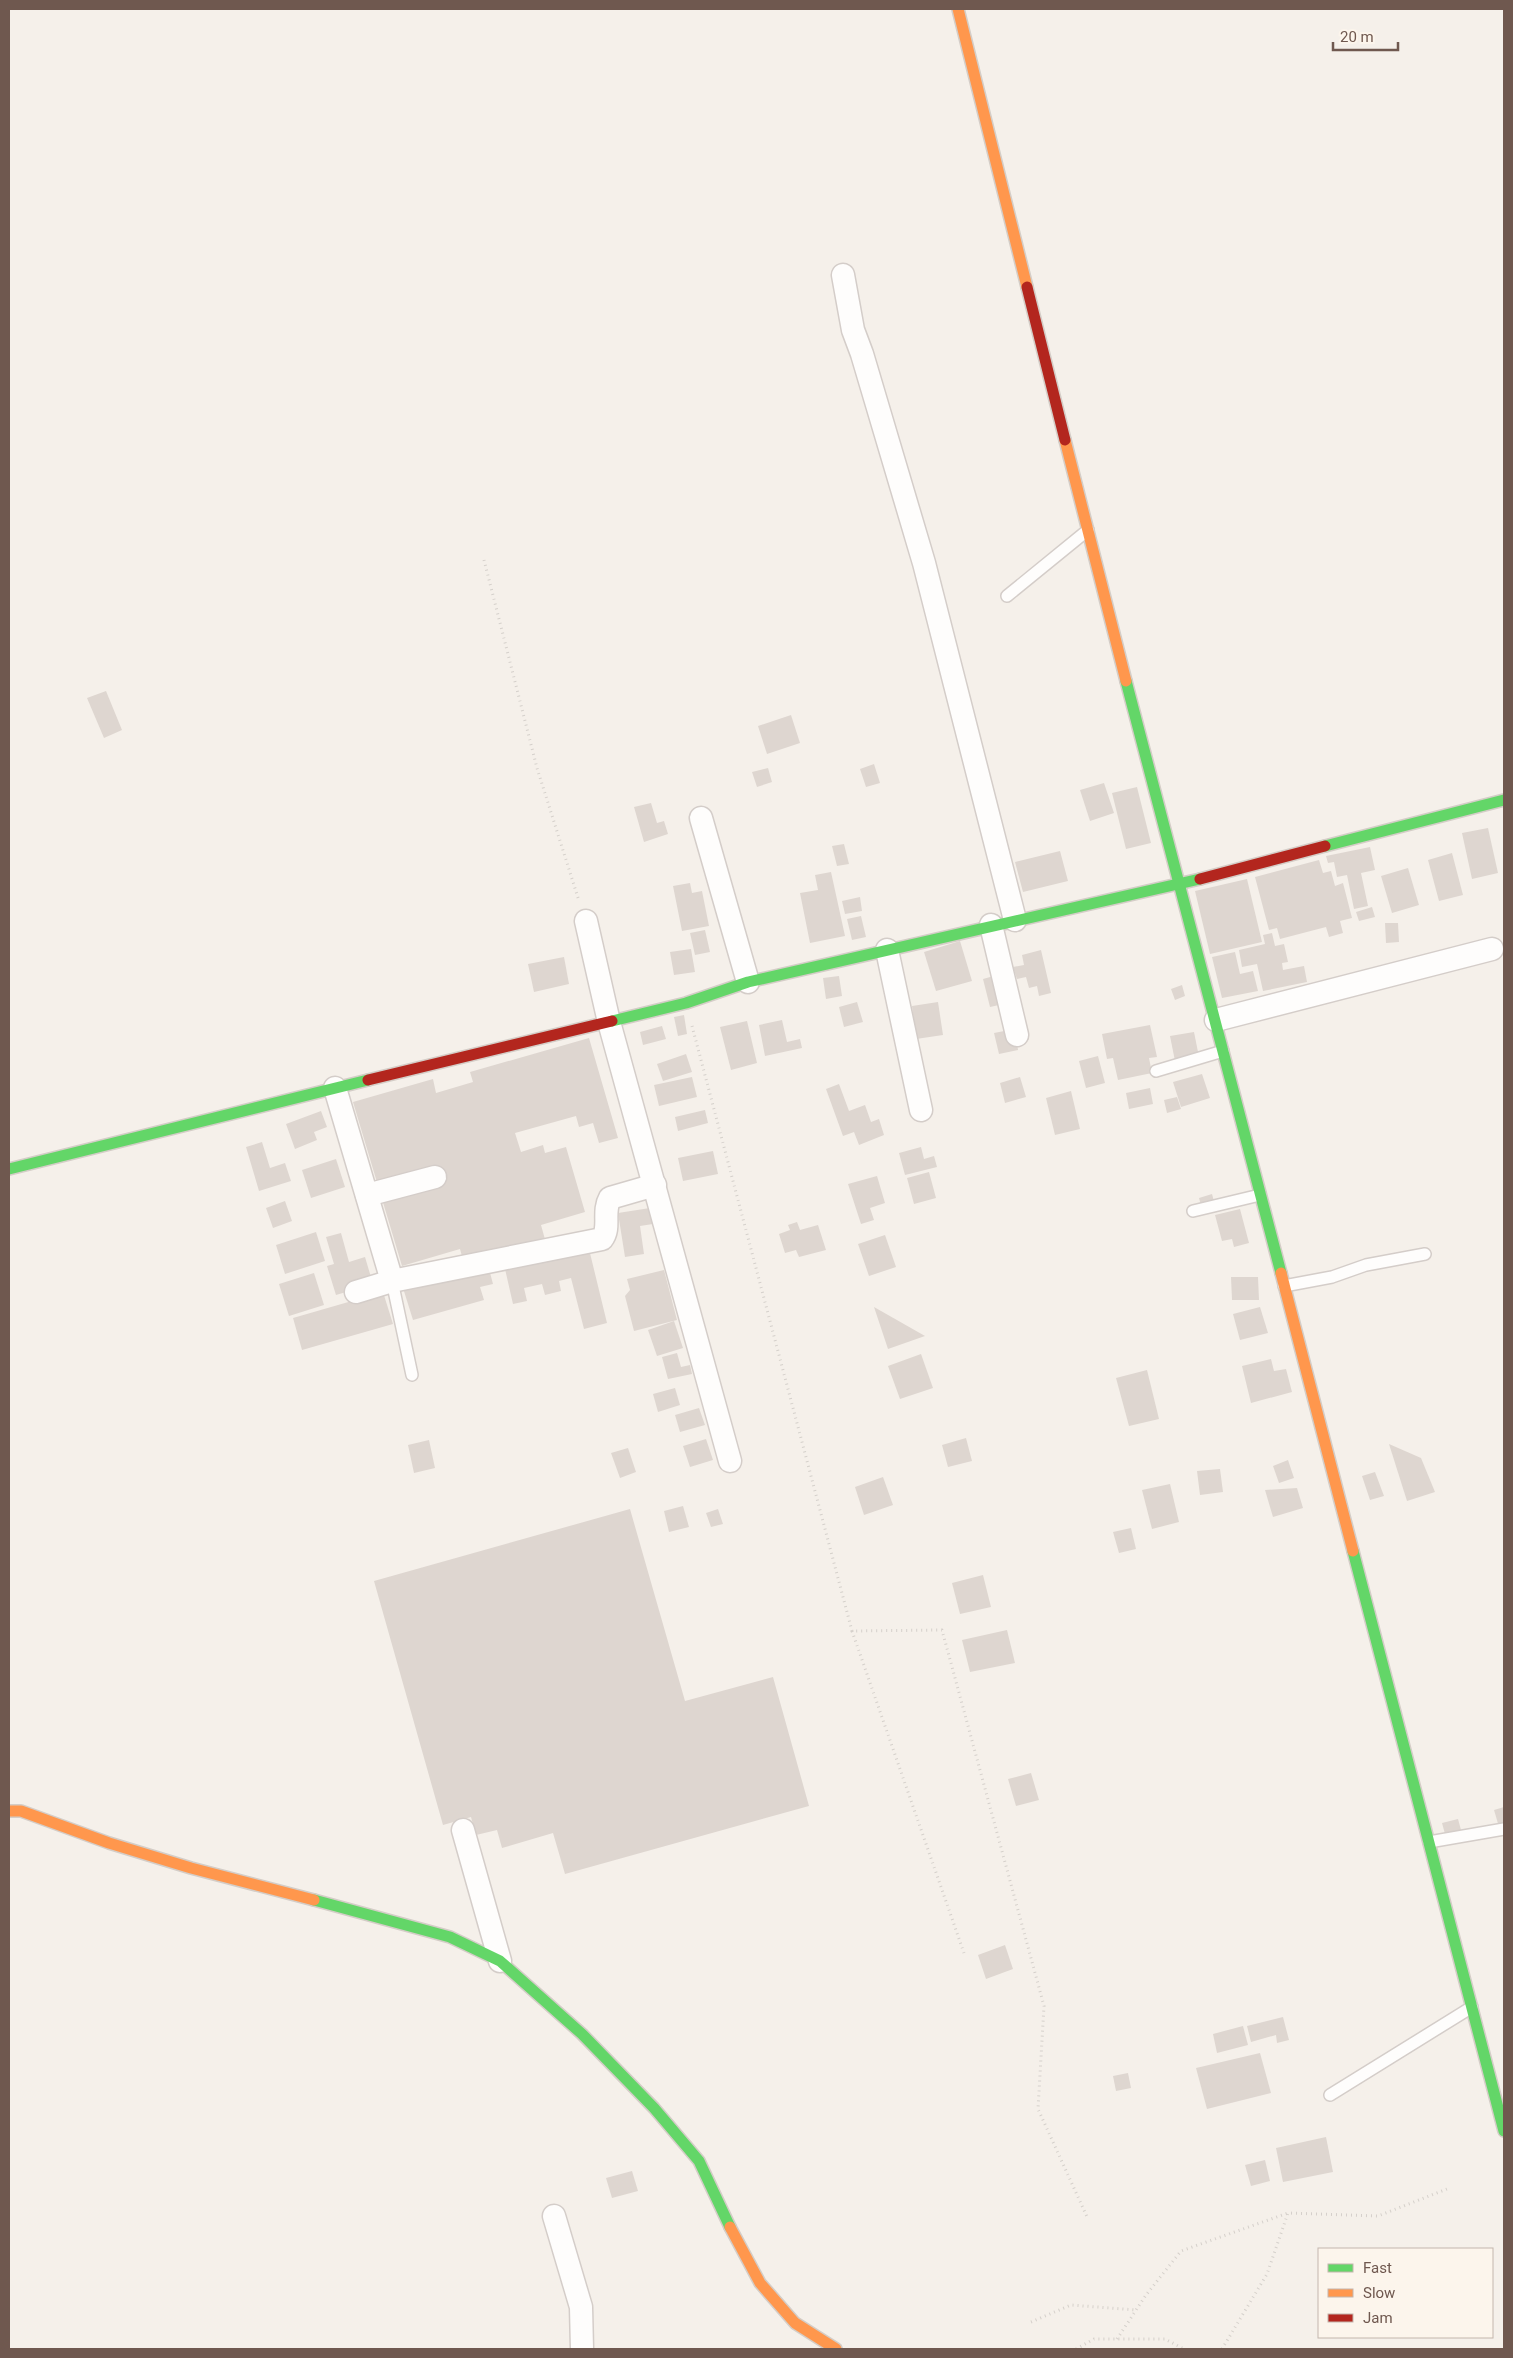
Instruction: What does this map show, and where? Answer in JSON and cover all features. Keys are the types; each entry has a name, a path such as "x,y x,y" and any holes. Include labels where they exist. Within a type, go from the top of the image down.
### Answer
{"street":[{"path":"958,9 1149,774 1216,1020 1504,2131"},
{"path":"843,275 853,330 862,354 924,563 1014,920"},
{"path":"9,1170 335,1088 686,1003 748,982 991,925 1180,884 1504,800"},
{"path":"700,818 748,982"},
{"path":"586,921 609,1022 730,1462"},
{"path":"991,925 1017,1035"},
{"path":"1216,1020 1492,949"},
{"path":"887,950 922,1110"},
{"path":"335,1088 392,1281"},
{"path":"366,1195 435,1177"},
{"path":"356,1292 392,1281 602,1239 606,1231 605,1205 610,1198 655,1185"},
{"path":"9,1811 21,1811 109,1843 191,1868 398,1921 450,1937 500,1961 582,2034 654,2108 699,2161 736,2239 760,2283 795,2323 836,2349"},
{"path":"463,1830 500,1961"},
{"path":"554,2216 581,2307 582,2349"}],"lane":[{"path":"1007,596 1088,530"},
{"path":"1156,1071 1223,1051"},
{"path":"1193,1211 1260,1195"},
{"path":"1284,1286 1332,1277 1366,1265 1425,1254"},
{"path":"392,1281 412,1375"},
{"path":"1429,1842 1504,1829"},
{"path":"1330,2095 1472,2007"}],"path":[{"path":"484,560 537,768 586,921"},
{"path":"686,1003 852,1631 965,1956"},
{"path":"852,1631 942,1630 1044,2006 1038,2109 1088,2219"},
{"path":"1117,2338 1181,2252 1288,2213 1378,2216 1447,2190"},
{"path":"1222,2349 1267,2274 1288,2213"},
{"path":"1031,2322 1071,2305 1136,2310"},
{"path":"1076,2349 1094,2339 1117,2338 1165,2339 1184,2349"}],"building":[{"path":"106,691 122,730 104,738 87,698"},
{"path":"791,715 800,743 767,754 758,726"},
{"path":"874,764 880,783 866,787 860,769"},
{"path":"768,768 772,782 757,787 752,772"},
{"path":"1104,783 1114,813 1090,821 1080,790"},
{"path":"1137,787 1151,843 1126,849 1112,793"},
{"path":"651,803 657,823 664,821 668,834 644,842 634,807"},
{"path":"1488,828 1498,873 1472,879 1462,833"},
{"path":"844,844 849,864 837,866 832,846"},
{"path":"1370,847 1375,870 1361,873 1368,906 1354,909 1347,875 1337,877 1334,862 1328,863 1326,856"},
{"path":"1060,851 1068,881 1023,892 1015,862"},
{"path":"1452,853 1463,895 1439,901 1428,860"},
{"path":"1319,860 1323,873 1331,871 1335,886 1343,883 1352,918 1340,921 1343,933 1329,937 1326,927 1280,939 1277,928 1269,930 1255,877"},
{"path":"1408,868 1419,905 1392,913 1381,876"},
{"path":"831,872 845,936 810,943 800,893 818,890 815,875"},
{"path":"1247,879 1262,942 1210,954 1195,891"},
{"path":"690,883 692,893 702,891 709,926 682,931 673,886"},
{"path":"860,897 862,911 845,914 842,901"},
{"path":"1372,907 1375,917 1359,921 1356,912"},
{"path":"861,916 866,937 852,940 847,919"},
{"path":"1385,923 1398,923 1399,942 1386,943"},
{"path":"705,930 710,952 695,955 690,933"},
{"path":"1272,933 1275,946 1284,944 1288,962 1282,963 1283,970 1304,966 1307,982 1263,991 1257,964 1242,967 1239,950 1265,944 1263,935"},
{"path":"960,941 972,981 936,991 924,952"},
{"path":"691,949 695,972 674,975 670,952"},
{"path":"1041,950 1051,993 1039,996 1037,986 1029,988 1026,977 1017,979 1013,967 1024,965 1022,955"},
{"path":"1235,952 1240,974 1253,971 1258,991 1222,998 1212,957"},
{"path":"564,957 569,984 534,992 528,964"},
{"path":"1001,974 1008,1003 990,1007 983,979"},
{"path":"839,976 842,996 826,999 823,978"},
{"path":"1182,985 1185,996 1175,1000 1171,989"},
{"path":"857,1002 863,1022 844,1027 839,1007"},
{"path":"938,1002 943,1035 916,1039 912,1006"},
{"path":"684,1015 687,1034 678,1036 674,1017"},
{"path":"782,1020 787,1042 800,1039 802,1048 765,1056 759,1025"},
{"path":"747,1021 757,1063 731,1070 720,1027"},
{"path":"1150,1025 1157,1057 1149,1058 1152,1073 1118,1080 1113,1058 1107,1059 1102,1034"},
{"path":"662,1026 666,1039 643,1045 640,1032"},
{"path":"1015,1029 1018,1050 999,1054 994,1033"},
{"path":"1194,1032 1199,1057 1175,1061 1170,1036"},
{"path":"589,1038 618,1138 599,1143 593,1123 579,1127 576,1116 515,1133 521,1152 543,1145 545,1153 566,1147 585,1212 541,1225 546,1243 465,1267 460,1249 402,1266 353,1102 433,1079 436,1093 473,1082 470,1072"},
{"path":"686,1054 692,1072 663,1081 657,1064"},
{"path":"1098,1056 1105,1083 1086,1088 1079,1061"},
{"path":"1202,1074 1210,1098 1181,1107 1173,1082"},
{"path":"692,1077 697,1097 659,1106 654,1085"},
{"path":"1020,1077 1026,1097 1005,1103 1000,1083"},
{"path":"839,1084 849,1111 865,1105 871,1122 879,1119 884,1135 859,1145 854,1132 843,1136 826,1089"},
{"path":"1150,1088 1153,1104 1129,1109 1126,1093"},
{"path":"1071,1091 1080,1129 1055,1135 1046,1098"},
{"path":"1177,1097 1181,1109 1167,1113 1164,1100"},
{"path":"705,1110 708,1123 678,1131 675,1117"},
{"path":"321,1111 327,1127 314,1132 317,1140 295,1149 286,1124"},
{"path":"262,1142 270,1168 285,1163 291,1181 259,1191 246,1147"},
{"path":"921,1147 924,1159 934,1156 937,1167 905,1175 899,1153"},
{"path":"713,1151 718,1174 683,1181 678,1158"},
{"path":"336,1159 345,1187 311,1198 302,1170"},
{"path":"929,1172 936,1198 914,1204 907,1178"},
{"path":"877,1176 885,1203 870,1208 874,1220 861,1224 848,1184"},
{"path":"1212,1194 1215,1205 1202,1209 1199,1198"},
{"path":"285,1201 292,1221 273,1228 266,1208"},
{"path":"650,1208 653,1224 640,1226 644,1254 625,1257 618,1213"},
{"path":"1240,1209 1249,1243 1234,1247 1232,1239 1222,1241 1215,1215"},
{"path":"797,1222 800,1230 818,1225 826,1250 799,1257 796,1250 785,1253 779,1234 790,1230 788,1225"},
{"path":"316,1232 325,1261 285,1274 276,1245"},
{"path":"341,1233 349,1262 365,1257 373,1284 336,1295 327,1266 334,1264 326,1237"},
{"path":"885,1235 896,1267 869,1276 858,1244"},
{"path":"589,1249 607,1323 584,1329 571,1278 559,1281 561,1291 545,1295 542,1284 524,1288 527,1301 513,1304 505,1269"},
{"path":"488,1265 493,1284 480,1287 484,1300 413,1320 403,1288"},
{"path":"664,1270 677,1320 634,1331 625,1296 630,1290 627,1279"},
{"path":"314,1273 324,1305 289,1316 279,1284"},
{"path":"1231,1277 1258,1277 1259,1300 1232,1300"},
{"path":"383,1292 393,1324 302,1350 293,1318"},
{"path":"874,1307 925,1336 888,1349"},
{"path":"1260,1307 1268,1333 1240,1340 1233,1314"},
{"path":"674,1321 683,1348 657,1356 648,1330"},
{"path":"677,1353 681,1367 690,1365 692,1374 668,1379 662,1357"},
{"path":"921,1354 933,1388 900,1399 888,1366"},
{"path":"1271,1359 1274,1371 1286,1369 1292,1392 1251,1403 1242,1366"},
{"path":"1147,1370 1159,1419 1129,1426 1116,1378"},
{"path":"675,1388 680,1405 658,1412 653,1394"},
{"path":"699,1408 705,1425 680,1432 675,1415"},
{"path":"966,1438 972,1461 948,1467 942,1445"},
{"path":"706,1439 713,1460 690,1467 683,1446"},
{"path":"429,1440 435,1468 414,1473 408,1445"},
{"path":"1389,1444 1421,1458 1435,1492 1407,1501"},
{"path":"628,1448 636,1472 620,1478 611,1453"},
{"path":"1288,1460 1294,1478 1279,1483 1273,1466"},
{"path":"1220,1469 1223,1492 1200,1495 1197,1471"},
{"path":"1375,1472 1384,1496 1370,1500 1362,1476"},
{"path":"883,1477 893,1505 864,1515 855,1487"},
{"path":"1170,1484 1179,1522 1152,1529 1142,1490"},
{"path":"1297,1488 1303,1508 1273,1517 1265,1490"},
{"path":"683,1506 689,1527 669,1532 664,1511"},
{"path":"630,1509 685,1701 773,1677 809,1806 565,1874 553,1833 502,1848 497,1830 476,1835 471,1817 443,1825 374,1581"},
{"path":"718,1509 723,1524 711,1527 706,1513"},
{"path":"1131,1528 1136,1549 1119,1553 1113,1532"},
{"path":"983,1575 991,1607 960,1614 952,1583"},
{"path":"1007,1630 1015,1663 970,1672 962,1640"},
{"path":"1031,1773 1039,1800 1016,1806 1008,1779"},
{"path":"1504,1807 1504,1825 1499,1827 1494,1810"},
{"path":"1458,1819 1461,1830 1445,1834 1442,1823"},
{"path":"1005,1945 1013,1969 986,1979 978,1955"},
{"path":"1283,2017 1289,2040 1277,2043 1276,2035 1251,2042 1247,2026"},
{"path":"1243,2026 1248,2045 1217,2053 1213,2034"},
{"path":"1260,2053 1271,2093 1207,2109 1196,2068"},
{"path":"1128,2073 1131,2088 1116,2091 1113,2076"},
{"path":"1326,2137 1333,2172 1283,2182 1276,2148"},
{"path":"1265,2160 1270,2181 1251,2186 1245,2165"},
{"path":"632,2171 638,2191 612,2198 606,2178"}],"traffic: fast":[{"path":"1126,681 1281,1273"},
{"path":"1325,846 1504,800"},
{"path":"612,1021 686,1003 748,982 1200,879"},
{"path":"9,1169 368,1080"},
{"path":"1353,1551 1504,2131"},
{"path":"314,1900 450,1937 500,1961 582,2034 654,2108 699,2161 730,2227"}],"traffic: slow":[{"path":"958,9 1027,287"},
{"path":"1065,440 1126,681"},
{"path":"1281,1273 1353,1551"},
{"path":"9,1811 21,1811 109,1843 191,1868 314,1900"},
{"path":"730,2227 760,2283 795,2323 836,2349"}],"traffic: jam":[{"path":"1027,287 1065,440"},
{"path":"1200,879 1325,846"},
{"path":"368,1080 612,1021"}]}
